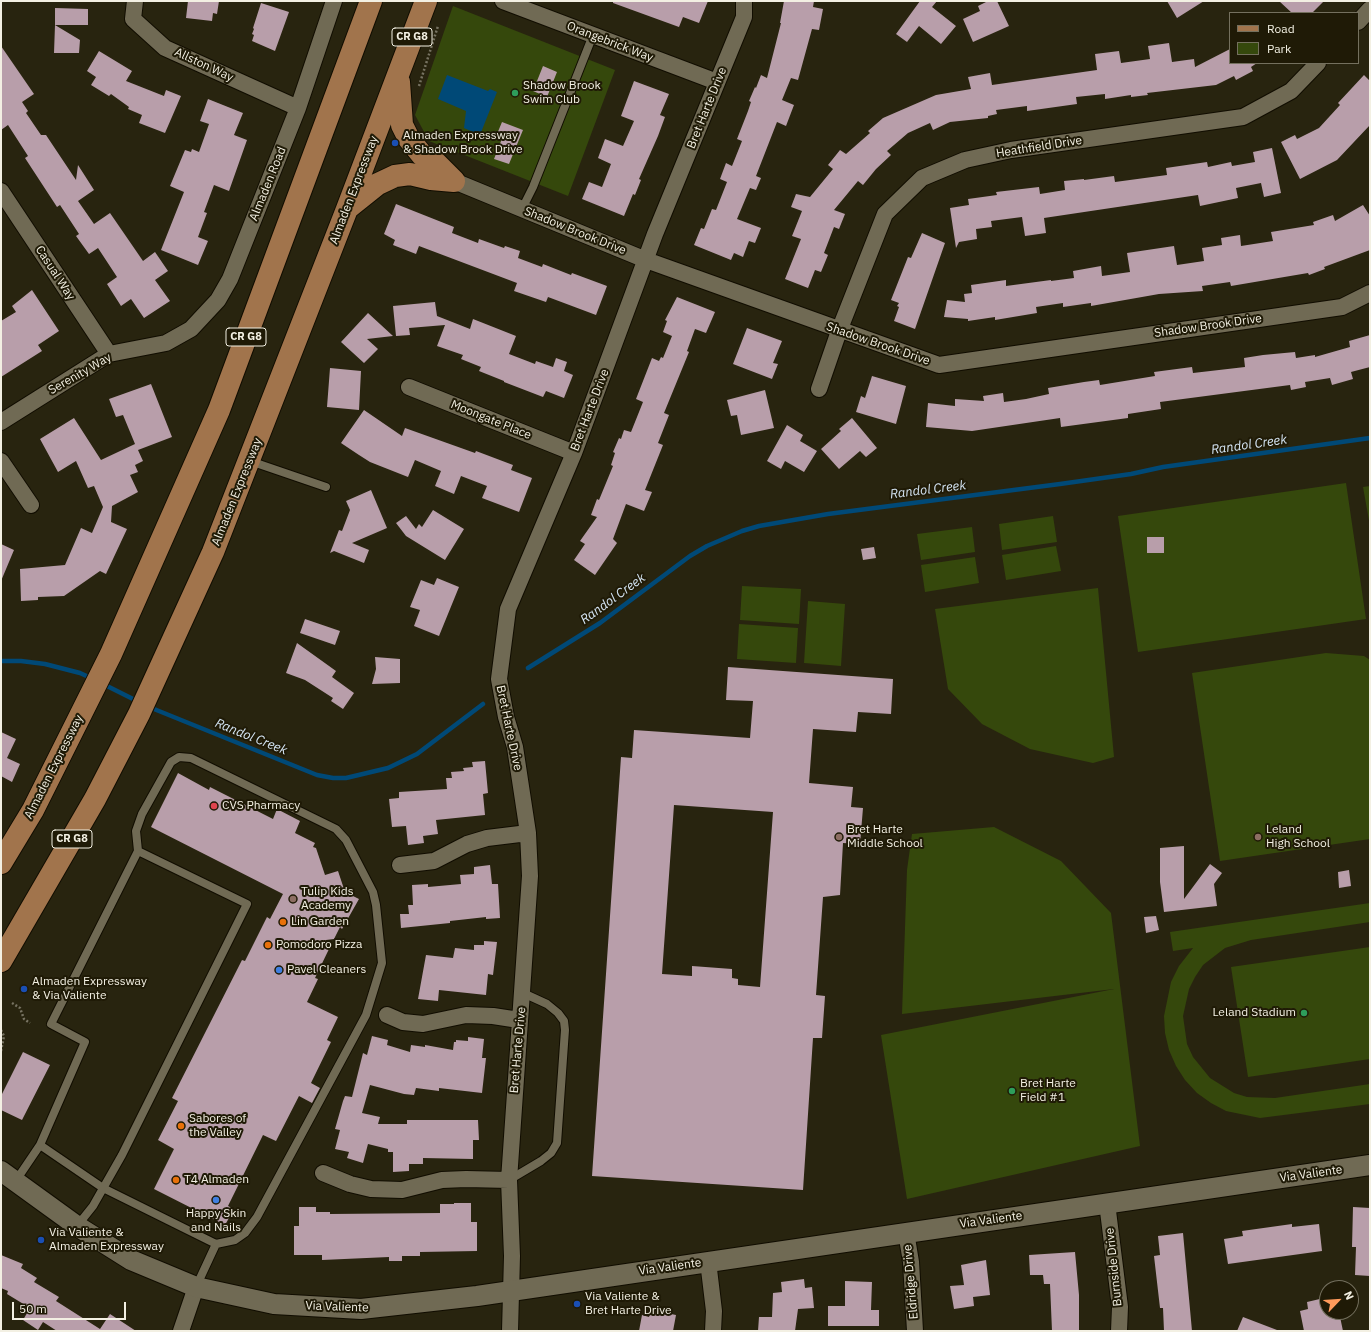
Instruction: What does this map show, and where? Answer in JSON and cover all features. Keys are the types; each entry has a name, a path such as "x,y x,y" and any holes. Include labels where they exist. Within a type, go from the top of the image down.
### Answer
{"main road":[{"name":"Almaden Expressway","path":"1,863 33,810 105,666 219,410 371,1"},
{"name":"Almaden Expressway","path":"1,961 95,799 139,714 213,552 347,209 426,1"},
{"path":"398,74 402,124 409,139 422,155 436,163 454,181"},
{"path":"347,209 378,184 395,176 410,174 431,179 454,181"}],"street":[{"name":"Allston Way","path":"135,1 133,19 165,48 298,108"},
{"name":"Almaden Road","path":"166,343 191,329 201,320 218,300 230,280 298,108 334,1"},
{"name":"Orangebrick Way","path":"502,1 717,82"},
{"name":"Bret Harte Drive","path":"510,1331 511,1290 509,1180 530,876 528,833 515,746 506,717 500,679 508,609 574,454 646,260 744,17 744,1"},
{"path":"1359,21 1370,9"},
{"name":"Heathfield Drive","path":"819,389 839,331 886,214 922,178 965,160 1011,150 1243,117 1291,91 1317,64"},
{"name":"Shadow Brook Drive","path":"454,181 646,260 839,331 939,365 1342,307 1370,293"},
{"name":"Casual Way","path":"1,191 109,354"},
{"name":"Serenity Way","path":"1,422 109,354 166,343"},
{"name":"Moongate Place","path":"409,387 574,454"},
{"path":"1,461 31,505"},
{"path":"400,865 434,861 467,844 487,838 528,833"},
{"path":"387,1015 403,1022 423,1024 466,1015 493,1016 519,1020"},
{"name":"Via Valiente","path":"8,1176 76,1226 131,1260 196,1287 274,1304 361,1309 438,1301 1370,1165"},
{"path":"323,1173 350,1184 371,1189 402,1190 442,1180 466,1178 509,1180"},
{"name":"Burnside Drive","path":"1107,1203 1120,1307 1119,1331"},
{"name":"Eldridge Drive","path":"906,1232 911,1262 915,1331"},
{"path":"708,1261 714,1311 713,1331"},
{"path":"181,1331 196,1287"}],"lane":[{"path":"522,209 533,187 593,35"},
{"path":"249,461 326,487"},
{"path":"8,1176 40,1145 85,1042 51,1024 138,851 136,831 142,814 172,762 179,757 191,758 336,829 346,840 373,892 376,905 382,963 366,1015 257,1216 245,1233 235,1240 216,1244 103,1188 40,1145"},
{"path":"76,1226 93,1206 161,1081 247,904 138,851"},
{"path":"509,1180 541,1161 551,1153 557,1143 558,1136 565,1030 564,1021 558,1013 547,1004 523,993"},
{"path":"196,1287 216,1244"}],"path":[{"path":"417,93 439,22"},
{"path":"12,1003 20,1008 24,1019 30,1023"},
{"path":"1,1030 4,1036 1,1051"}],"green space":[{"name":"Shadow Brook Swim Club","path":"453,6 615,70 568,196 429,141 415,115"},
{"path":"1346,483 1366,619 1138,652 1118,516"},
{"path":"1370,486 1370,526 1363,487"},
{"path":"1053,516 1057,542 1002,550 999,524"},
{"path":"972,527 975,552 921,560 917,534"},
{"path":"1056,546 1061,571 1006,580 1002,555"},
{"path":"975,557 979,583 925,592 921,565"},
{"path":"742,586 801,589 799,624 740,620"},
{"path":"1098,588 1114,757 1093,763 1030,749 982,724 948,689 935,609"},
{"path":"808,601 845,604 841,666 804,663"},
{"path":"739,624 798,628 796,663 737,659"},
{"path":"1326,653 1364,656 1370,660 1370,839 1220,861 1192,673"},
{"path":"994,827 1061,861 1111,913 1140,1146 907,1199 881,1035 1114,989 902,1014 907,870 912,834"},
{"path":"1370,903 1370,922 1251,940 1225,948 1203,965 1195,977 1189,989 1183,1016 1187,1044 1193,1057 1210,1078 1234,1093 1247,1097 1275,1098 1370,1084 1370,1104 1260,1118 1226,1111 1197,1093 1185,1080 1176,1066 1169,1050 1165,1033 1164,1016 1171,982 1179,966 1193,948 1173,951 1170,932"},
{"name":"Leland Stadium","path":"1370,947 1370,1059 1248,1077 1231,967"}],"water":[{"path":"447,75 488,91 490,89 497,92 480,135 464,128 466,111 438,99"}],"building":[{"path":"188,1 219,1 217,14 213,13 212,21 186,18"},
{"path":"613,1 708,1 699,23 683,17 679,27 613,3"},
{"path":"784,1 814,1 813,7 823,9 819,30 812,29 798,80 791,78 782,100 794,105 786,126 777,122 756,176 761,178 756,190 750,188 737,219 761,228 755,243 749,241 743,257 734,253 731,260 694,245 701,228 704,229 712,209 716,210 727,182 720,179 726,163 732,166 742,141 737,139 748,111 751,102 749,101 755,87 756,88 761,75 767,78 781,23"},
{"path":"920,1 937,1 932,7 956,26 941,44 919,26 907,42 896,34"},
{"path":"988,1 997,1 1009,26 973,42 963,19 980,11 978,6"},
{"path":"1167,1 1204,1 1177,18"},
{"path":"1279,1 1324,1 1313,12 1291,12"},
{"path":"261,3 289,12 275,51 252,41 254,35 252,34 253,28"},
{"path":"55,8 88,9 88,25 55,25"},
{"path":"55,25 80,40 79,53 54,53"},
{"path":"1169,43 1172,62 1194,59 1195,67 1229,50 1229,64 1256,64 1251,67 1253,71 1236,80 1234,76 1216,85 1147,93 1148,95 1131,97 1131,95 1105,99 1105,94 1076,97 1077,104 1027,111 1027,106 996,110 997,114 988,116 988,118 950,122 933,130 930,123 908,133 887,151 891,155 876,169 863,185 858,181 834,210 845,214 839,229 834,227 824,253 828,255 821,272 815,270 808,288 785,279 801,239 792,236 802,211 791,207 796,194 810,197 833,169 828,165 840,150 846,154 870,133 868,131 883,118 936,95 971,89 968,77 990,73 992,85 1097,70 1095,54 1119,51 1121,63 1150,59 1148,46"},
{"path":"1,46 34,94 22,102 28,111 26,113 41,135 46,135 76,180 78,165 94,190 78,201 94,224 110,213 143,261 155,252 168,271 155,280 170,301 144,318 131,299 121,306 107,284 117,277 98,248 89,254 76,236 79,234 60,205 57,207 25,158 28,156 8,125 1,130"},
{"path":"99,51 132,71 126,81 164,96 166,90 181,96 165,133 139,123 142,115 128,109 129,107 111,94 109,96 91,85 96,77 87,71"},
{"path":"543,66 557,72 547,97 533,91"},
{"path":"1364,75 1370,81 1370,125 1337,160 1300,179 1281,142 1295,135 1297,139 1319,128 1340,105 1338,103"},
{"path":"634,81 669,94 660,115 665,117 658,136 639,179 641,180 635,195 633,194 624,216 582,199 589,182 602,187 611,164 598,158 605,139 623,146 634,121 621,116"},
{"path":"208,99 243,113 234,135 247,140 229,191 214,185 204,212 207,213 198,237 208,241 198,265 161,250 184,192 170,186 185,150 191,152 192,149 199,152 209,124 200,121"},
{"path":"502,122 523,130 509,164 494,159 503,136 497,134"},
{"path":"1272,148 1281,193 1264,197 1261,183 1236,188 1238,198 1200,206 1198,195 1044,218 1046,233 1025,236 1022,217 991,221 992,227 976,229 977,239 959,242 956,248 950,208 969,205 968,199 997,195 996,192 1039,187 1040,194 1065,190 1064,181 1114,176 1115,182 1167,175 1166,168 1207,162 1208,167 1231,162 1232,166 1255,162 1253,152"},
{"path":"396,204 454,227 452,233 478,243 479,239 504,248 505,246 520,251 518,258 542,267 543,264 571,275 572,273 607,286 596,315 548,297 546,302 514,291 517,283 419,246 416,254 393,245 395,240 384,234"},
{"path":"1363,205 1370,216 1370,250 1324,267 1325,269 1309,275 1308,273 1231,286 1230,282 1202,286 1203,291 1159,294 1091,306 1091,303 1063,307 1063,303 1036,307 1037,313 995,320 995,317 968,321 968,319 944,317 947,300 965,302 964,294 972,293 971,285 1006,280 1006,286 1074,278 1073,271 1101,266 1102,276 1130,272 1127,253 1174,246 1177,265 1204,261 1202,248 1222,245 1221,238 1240,235 1241,246 1273,241 1271,232 1314,225 1313,222 1333,215 1335,221"},
{"path":"922,233 945,243 915,329 894,321 899,303 891,300 908,257 911,258"},
{"path":"32,290 59,331 38,345 42,351 1,377 1,321 16,312 12,306"},
{"path":"677,297 715,312 706,333 695,329 687,351 689,352 664,413 669,415 658,443 663,445 645,490 652,492 644,511 626,504 613,539 617,543 595,575 574,560 585,544 580,541 597,517 591,515 613,466 611,465 615,453 613,452 619,438 621,439 624,430 631,432 643,402 636,399 652,358 659,361 661,357 663,358 672,336 663,332 667,321 665,320"},
{"path":"435,302 437,316 470,329 473,319 516,336 509,354 535,364 536,361 553,367 556,358 567,362 564,371 573,375 564,398 546,391 543,397 504,382 479,371 481,367 461,359 463,355 437,346 445,325 409,328 410,335 396,336 393,306"},
{"path":"368,313 393,336 367,339 378,349 364,363 341,342"},
{"path":"747,328 782,341 773,363 778,364 772,379 733,364"},
{"path":"1370,335 1370,367 1351,372 1353,379 1332,385 1330,378 1305,382 1306,387 1291,390 1290,385 1160,402 1161,409 1128,414 1128,418 1061,427 1060,418 972,431 926,427 928,403 955,406 955,399 984,401 983,396 1003,393 1004,402 1026,399 1049,394 1048,388 1084,382 1099,380 1100,385 1155,376 1154,372 1192,367 1193,373 1245,367 1244,358 1263,355 1295,352 1296,358 1315,355 1315,357 1350,347 1349,341"},
{"path":"330,368 361,371 359,410 327,407"},
{"path":"872,376 906,386 896,424 856,412 861,396 865,398"},
{"path":"151,384 172,437 138,450 143,461 135,465 138,472 130,475 138,492 112,506 111,522 127,529 106,574 100,571 64,596 38,597 38,600 21,601 20,569 65,565 81,528 92,533 103,507 94,486 88,488 76,461 58,472 40,439 74,418 101,460 135,444 123,415 116,417 109,399"},
{"path":"765,390 774,428 741,435 737,415 731,416 727,400"},
{"path":"364,410 402,436 405,428 475,453 476,451 513,465 511,470 532,478 519,512 482,498 487,486 461,476 454,494 435,486 441,471 415,460 408,477 370,462 359,455 341,443"},
{"path":"852,418 877,448 866,457 860,451 839,469 821,449 841,431 839,429"},
{"path":"787,425 803,435 800,441 817,451 804,472 785,461 781,469 767,461"},
{"path":"371,490 387,528 352,543 369,550 364,563 334,551 330,553 339,530 342,531 350,510 346,501"},
{"path":"433,510 464,529 445,560 406,536 396,523 406,516 416,529 419,524 422,527"},
{"path":"1147,537 1164,537 1164,553 1147,553"},
{"path":"1,544 14,550 1,581"},
{"path":"874,547 876,558 863,560 861,549"},
{"path":"437,578 459,587 439,636 414,626 420,610 410,607 421,580 434,585"},
{"path":"305,619 340,631 335,645 300,633"},
{"path":"297,643 336,671 332,677 354,693 343,709 331,701 333,698 305,680 286,673"},
{"path":"375,657 400,659 400,683 372,684 376,669"},
{"path":"728,667 893,679 891,714 858,712 856,732 813,729 809,783 853,787 851,807 863,808 860,844 843,843 840,895 823,897 816,995 825,996 822,1038 813,1038 803,1190 592,1176 621,757 632,758 634,730 750,738 753,701 726,700","holes":["674,805 773,812 760,987 738,985 738,979 732,978 732,969 692,966 692,976 662,974"]},
{"path":"1,732 16,739 7,758 20,764 12,782 1,776"},
{"path":"485,761 488,793 483,794 485,815 436,820 438,834 423,836 424,843 408,845 406,826 392,827 389,799 399,798 399,792 447,789 446,778 452,778 451,772 464,771 463,768 473,767 472,762"},
{"path":"178,773 209,790 210,787 273,819 277,809 300,821 295,833 315,843 313,847 316,848 325,875 338,871 345,892 359,899 342,929 340,927 334,939 326,940 326,948 329,949 315,978 318,979 307,1002 338,1017 327,1040 331,1042 311,1083 320,1088 312,1103 299,1096 276,1141 263,1135 228,1206 234,1209 225,1225 154,1189 174,1149 158,1140 178,1101 172,1098 242,960 245,961 267,917 270,919 283,894 151,827"},
{"path":"1184,846 1184,899 1210,864 1222,873 1214,884 1217,906 1164,912 1160,882 1160,848"},
{"path":"490,865 492,884 498,884 500,918 486,919 486,917 450,921 450,923 401,928 400,914 409,914 408,905 413,905 412,885 428,884 428,887 461,884 460,875 474,874 474,867"},
{"path":"1349,870 1351,886 1339,888 1338,872"},
{"path":"1156,916 1159,930 1146,933 1144,917"},
{"path":"484,941 497,942 493,975 488,974 486,995 439,990 438,1001 418,999 426,955 453,958 455,948 474,950 474,945 484,945"},
{"path":"372,1036 388,1040 387,1045 410,1052 411,1045 425,1047 425,1045 453,1050 454,1042 456,1042 456,1040 468,1041 468,1037 484,1039 482,1058 486,1058 482,1093 439,1088 439,1091 416,1088 414,1095 404,1094 370,1085 362,1113 380,1117 378,1124 407,1124 407,1120 478,1120 479,1140 473,1140 473,1159 423,1158 423,1164 409,1164 409,1171 393,1172 393,1152 388,1152 388,1149 368,1144 363,1163 347,1158 349,1152 335,1149 340,1130 335,1129 343,1101 345,1096 352,1097 363,1053 367,1055"},
{"path":"23,1052 50,1065 22,1120 1,1110 1,1096"},
{"path":"471,1203 471,1222 477,1222 477,1251 420,1252 420,1256 402,1256 402,1261 389,1261 389,1257 322,1260 322,1255 294,1255 294,1226 299,1226 299,1207 316,1207 316,1212 330,1212 330,1214 440,1213 440,1204"},
{"path":"1353,1207 1370,1208 1370,1276 1355,1275 1356,1247 1352,1247"},
{"path":"1292,1224 1292,1227 1319,1224 1322,1251 1228,1264 1224,1239 1243,1236 1242,1231"},
{"path":"1183,1233 1192,1331 1164,1331 1163,1308 1160,1308 1154,1256 1160,1255 1158,1236"},
{"path":"1075,1252 1079,1295 1079,1331 1052,1331 1050,1284 1044,1284 1043,1275 1030,1275 1029,1255"},
{"path":"1,1255 23,1264 21,1268 37,1278 34,1282 59,1297 56,1301 100,1329 110,1314 136,1331 57,1331 43,1322 38,1330 23,1320 30,1308 7,1294 8,1291 1,1288"},
{"path":"986,1260 990,1295 973,1297 974,1306 954,1309 950,1286 964,1285 961,1265"},
{"path":"804,1279 805,1288 812,1287 814,1308 798,1309 795,1331 758,1331 759,1317 772,1317 773,1293 782,1292 781,1282"},
{"path":"845,1281 872,1282 871,1310 879,1310 879,1326 828,1326 828,1306 845,1306"},
{"path":"1319,1299 1319,1320 1341,1320 1343,1331 1304,1331 1300,1311 1308,1309 1307,1302"},
{"path":"651,1310 676,1315 673,1331 639,1331 642,1315 649,1317"},
{"path":"1243,1317 1277,1330 1237,1331"}],"waterway":[{"name":"Randol Creek","path":"528,668 600,623 690,556 707,546 742,531 759,526 828,514 1060,484 1131,474 1163,467 1370,438"},
{"name":"Randol Creek","path":"1,661 21,661 45,664 80,673 93,679"},
{"name":"Randol Creek","path":"103,684 139,702"},
{"name":"Randol Creek","path":"149,707 317,775 333,778 346,778 388,768 417,754 483,704"}],"place":[{"name":"Shadow Brook Swim Club","path":"515,93"},
{"name":"Almaden Expressway & Shadow Brook Drive","path":"395,143"},
{"name":"CVS Pharmacy","path":"214,806"},
{"name":"Bret Harte Middle School","path":"839,837"},
{"name":"Leland High School","path":"1258,837"},
{"name":"Tulip Kids Academy","path":"293,899"},
{"name":"Lin Garden","path":"283,922"},
{"name":"Pomodoro Pizza","path":"268,945"},
{"name":"Pavel Cleaners","path":"279,970"},
{"name":"Almaden Expressway & Via Valiente","path":"24,989"},
{"name":"Leland Stadium","path":"1304,1013"},
{"name":"Bret Harte Field #1","path":"1012,1091"},
{"name":"Sabores of the Valley","path":"181,1126"},
{"name":"T4 Almaden","path":"176,1180"},
{"name":"Happy Skin and Nails","path":"216,1200"},
{"name":"Via Valiente & Almaden Expressway","path":"41,1240"},
{"name":"Via Valiente & Bret Harte Drive","path":"577,1304"}]}
